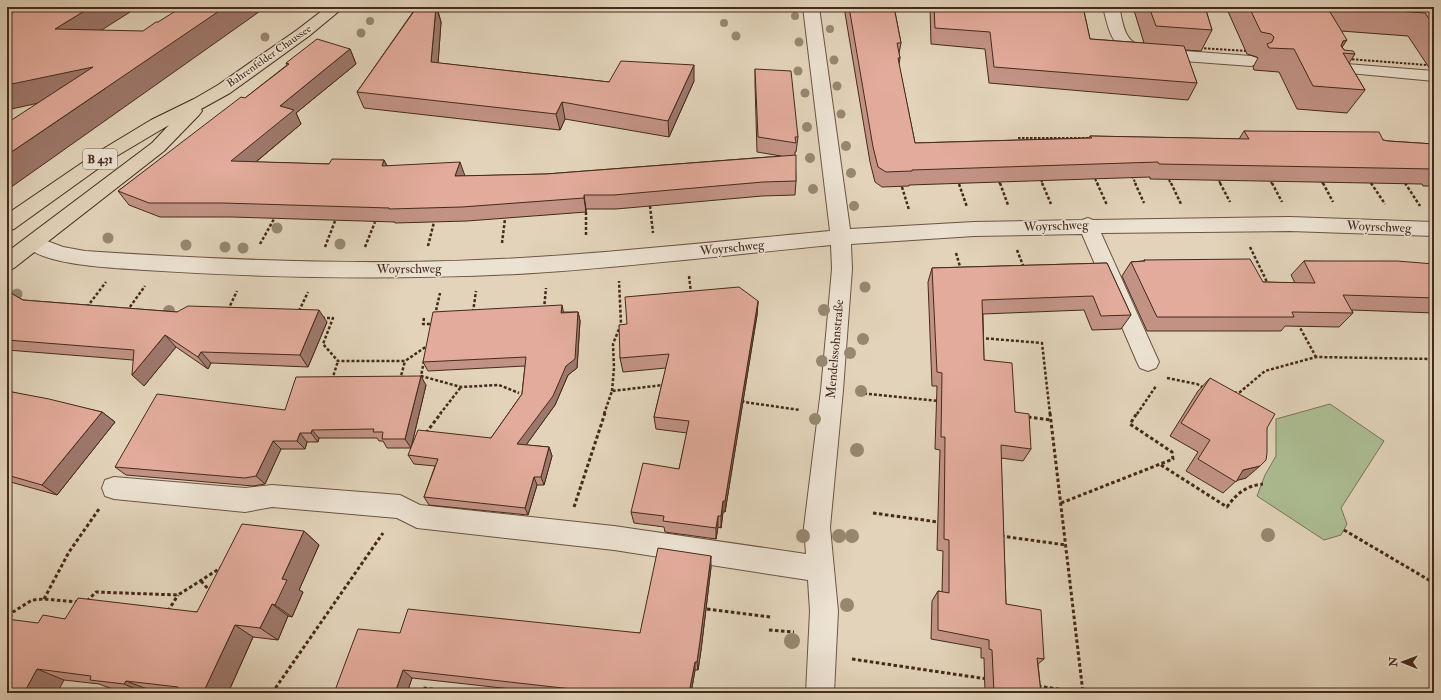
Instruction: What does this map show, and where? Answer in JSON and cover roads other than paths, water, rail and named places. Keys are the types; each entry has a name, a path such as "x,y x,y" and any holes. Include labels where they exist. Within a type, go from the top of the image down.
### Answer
{"main road":[{"name":"Bahrenfelder Chaussee","path":"7,224 104,156 157,124 200,103 224,89 303,33 336,7"},
{"name":"Bahrenfelder Chaussee","path":"7,263 158,147 176,130 200,103"}],"street":[{"name":"Mendelssohnstraße","path":"811,7 840,237 841,276 832,390 817,527 824,611 820,693"},
{"path":"1111,7 1123,45 1131,50 1143,53 1248,56"},
{"path":"1338,63 1430,70"},
{"name":"Woyrschweg","path":"34,243 60,254 86,258 218,267 404,270 582,262 840,237 974,229 1088,225 1283,224 1434,229"},
{"path":"1088,225 1154,370"},
{"path":"114,488 245,500 272,496 400,507 417,516 645,542 820,569"}]}
